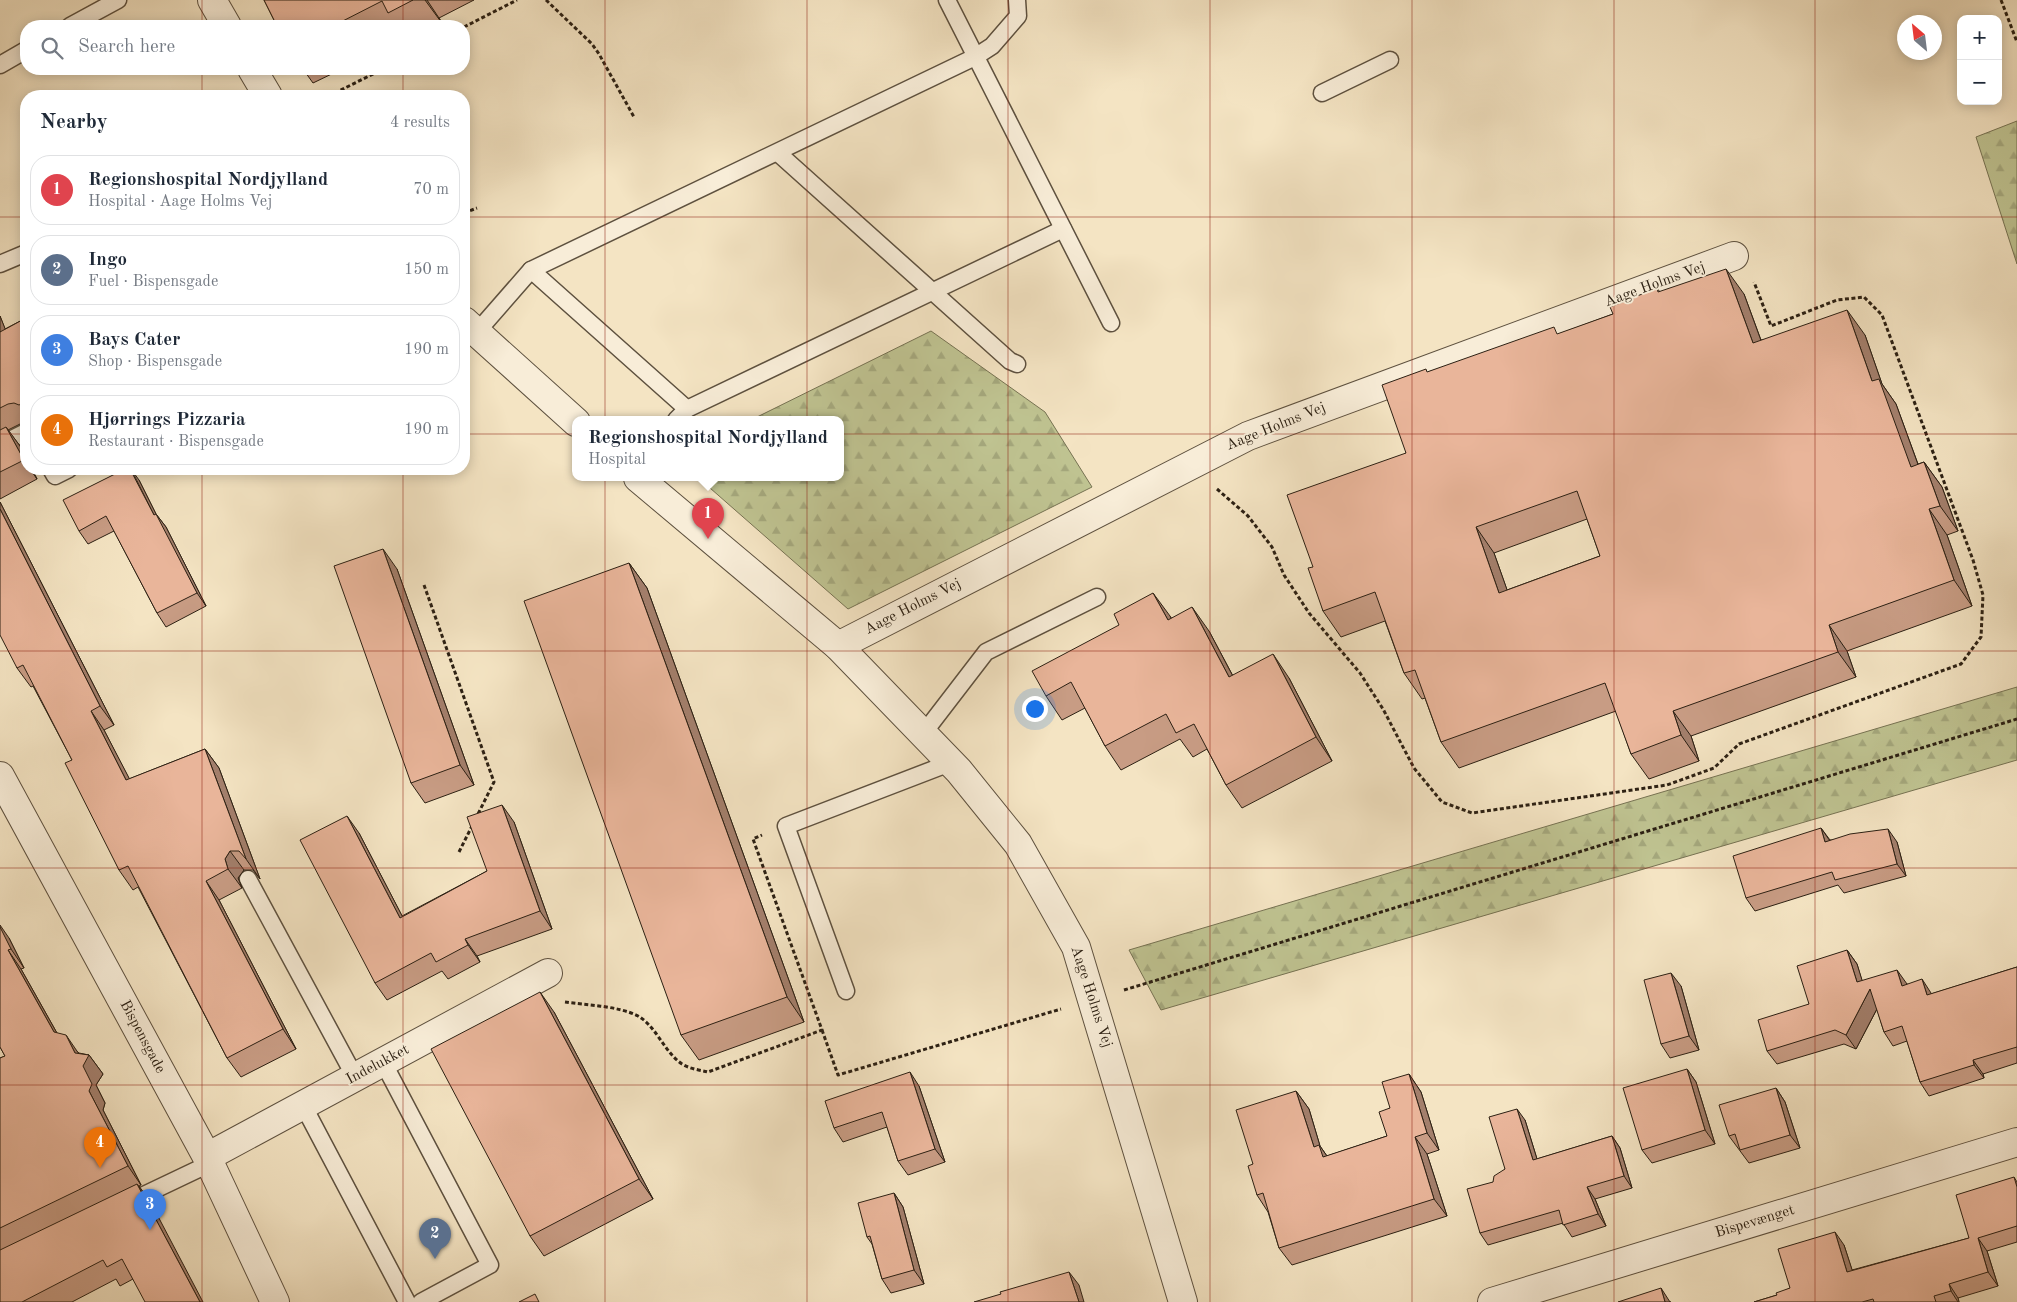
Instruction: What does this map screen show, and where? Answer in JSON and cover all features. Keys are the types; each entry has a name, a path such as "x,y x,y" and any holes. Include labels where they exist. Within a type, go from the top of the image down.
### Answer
{"street":[{"path":"212,0 224,20"},
{"path":"256,75 264,90"},
{"name":"Aage Holms Vej","path":"838,646 1248,436 1734,256"},
{"path":"470,327 572,418"},
{"name":"Aage Holms Vej","path":"642,481 838,646 950,763 1018,844 1076,947 1183,1302"},
{"name":"Bispensgade","path":"0,776 208,1161 275,1302"},
{"name":"Indelukket","path":"208,1161 355,1077 548,973"},
{"name":"Bispevænget","path":"1492,1302 2017,1142"}],"lane":[{"path":"81,20 118,0"},
{"path":"948,0 975,57 1111,323"},
{"path":"470,327 531,270 975,57 992,46 1018,16 1017,0"},
{"path":"0,65 20,53"},
{"path":"1322,92 1390,60"},
{"path":"778,153 1010,361 1017,364"},
{"path":"531,270 681,415 1063,229"},
{"path":"0,264 20,255"},
{"path":"0,445 20,435"},
{"path":"923,734 986,652 1097,597"},
{"path":"846,991 786,826 950,763"},
{"path":"248,878 355,1077"},
{"path":"383,1062 490,1265 421,1302"},
{"path":"303,1106 407,1302"},
{"path":"113,1210 208,1161"}],"path":[{"path":"470,24 517,0"},
{"path":"546,0 592,44 634,117"},
{"path":"2001,0 2017,42"},
{"path":"341,90 371,75"},
{"path":"470,211 477,208"},
{"path":"1191,465 1248,516 1272,547 1284,575 1309,613 1360,673 1383,709 1414,768 1442,802 1472,813 1667,785 1714,768 1739,744 1960,664 1981,637 1983,595 1974,560 1882,315 1864,298 1855,298 1837,300 1771,326 1753,280"},
{"path":"424,585 494,782 459,852"},
{"path":"753,839 838,1075 1092,1000 2017,719"},
{"path":"548,973 563,1002 627,1011 638,1016 649,1025 672,1054 683,1064 696,1070 708,1072 822,1030"}],"green space":[{"path":"2017,121 2017,264 1976,137"},
{"path":"931,331 1045,412 1092,487 848,609 702,481 844,481 844,416 759,416"},
{"path":"2017,687 2017,760 1161,1010 1129,950"}],"building":[{"path":"264,0 413,0 388,13 382,1 345,20 274,20"},
{"path":"1726,269 1753,343 1847,310 1872,381 1879,379 1911,467 1924,462 1940,506 1929,509 1954,580 1829,625 1838,652 1673,711 1681,735 1631,754 1605,683 1441,742 1415,670 1404,673 1375,592 1323,611 1308,568 1313,567 1287,495 1406,453 1382,385 1426,369 1427,372 1554,327 1557,334 1613,314 1610,307 1657,288 1658,292","holes":["1577,491 1600,556 1499,593 1476,527"]},
{"path":"20,321 20,405 8,404 0,408 0,332"},
{"path":"6,427 20,453 20,462 0,472 0,430"},
{"path":"113,475 133,475 154,515 156,514 197,593 157,613 106,516 79,531 63,500"},
{"path":"0,509 100,706 91,711 126,780 205,749 246,859 239,851 230,851 225,859 228,869 206,881 283,1029 227,1058 128,866 119,870 65,763 72,760 23,665 17,668 0,635"},
{"path":"383,549 460,765 411,783 334,566"},
{"path":"629,563 787,997 681,1035 524,601"},
{"path":"1153,593 1168,620 1192,607 1229,677 1273,654 1316,737 1226,785 1194,724 1176,733 1166,714 1105,746 1071,682 1046,696 1032,671 1119,625 1114,614"},
{"path":"502,805 540,911 465,939 468,945 436,962 431,953 375,983 300,840 347,816 400,918 487,871 467,817"},
{"path":"1821,828 1825,842 1850,834 1888,829 1897,864 1835,880 1832,872 1746,898 1733,856"},
{"path":"0,927 11,949 8,950 54,1032 66,1035 75,1053 89,1055 83,1066 92,1084 89,1091 128,1166 0,1228 0,1058 5,1056 0,1047"},
{"path":"1847,950 1857,982 1897,970 1902,986 1922,979 1927,995 2017,967 2017,1047 1973,1060 1974,1065 1920,1082 1902,1026 1884,1032 1870,989 1846,1035 1835,1030 1767,1051 1758,1020 1809,1004 1797,966"},
{"path":"1671,973 1689,1036 1661,1044 1644,980"},
{"path":"540,992 639,1179 530,1236 431,1049"},
{"path":"1687,1069 1705,1130 1642,1150 1623,1088"},
{"path":"910,1072 935,1149 898,1161 882,1112 834,1128 825,1101"},
{"path":"1409,1074 1427,1133 1415,1137 1434,1199 1279,1248 1263,1193 1257,1195 1248,1166 1253,1164 1236,1110 1296,1091 1314,1147 1319,1145 1323,1157 1387,1136 1379,1112 1390,1108 1382,1082"},
{"path":"1776,1088 1790,1135 1740,1150 1735,1134 1729,1136 1719,1105"},
{"path":"1517,1109 1533,1160 1612,1136 1624,1176 1587,1187 1598,1214 1563,1225 1559,1210 1480,1233 1467,1189 1493,1182 1494,1176 1505,1169 1489,1117"},
{"path":"2014,1177 2017,1187 2017,1226 1978,1238 1988,1272 1949,1284 1951,1291 1934,1296 1936,1302 1874,1302 1873,1299 1862,1302 1754,1302 1777,1295 1776,1293 1790,1288 1778,1249 1835,1232 1847,1272 1969,1238 1956,1195"},
{"path":"137,1184 200,1302 145,1302 122,1259 107,1267 103,1260 22,1302 0,1302 0,1250"},
{"path":"894,1193 914,1270 882,1279 870,1236 867,1237 858,1203"},
{"path":"1069,1272 1079,1302 974,1302 1001,1294 1000,1292"},
{"path":"1661,1288 1665,1302 1618,1302"},
{"path":"535,1294 539,1302 519,1302"}],"place":[{"name":"Regionshospital Nordjylland","path":"708,539"},
{"name":"Hjørrings Pizzaria","path":"100,1168"},
{"name":"Bays Cater","path":"150,1230"},
{"name":"Ingo","path":"435,1259"}]}
